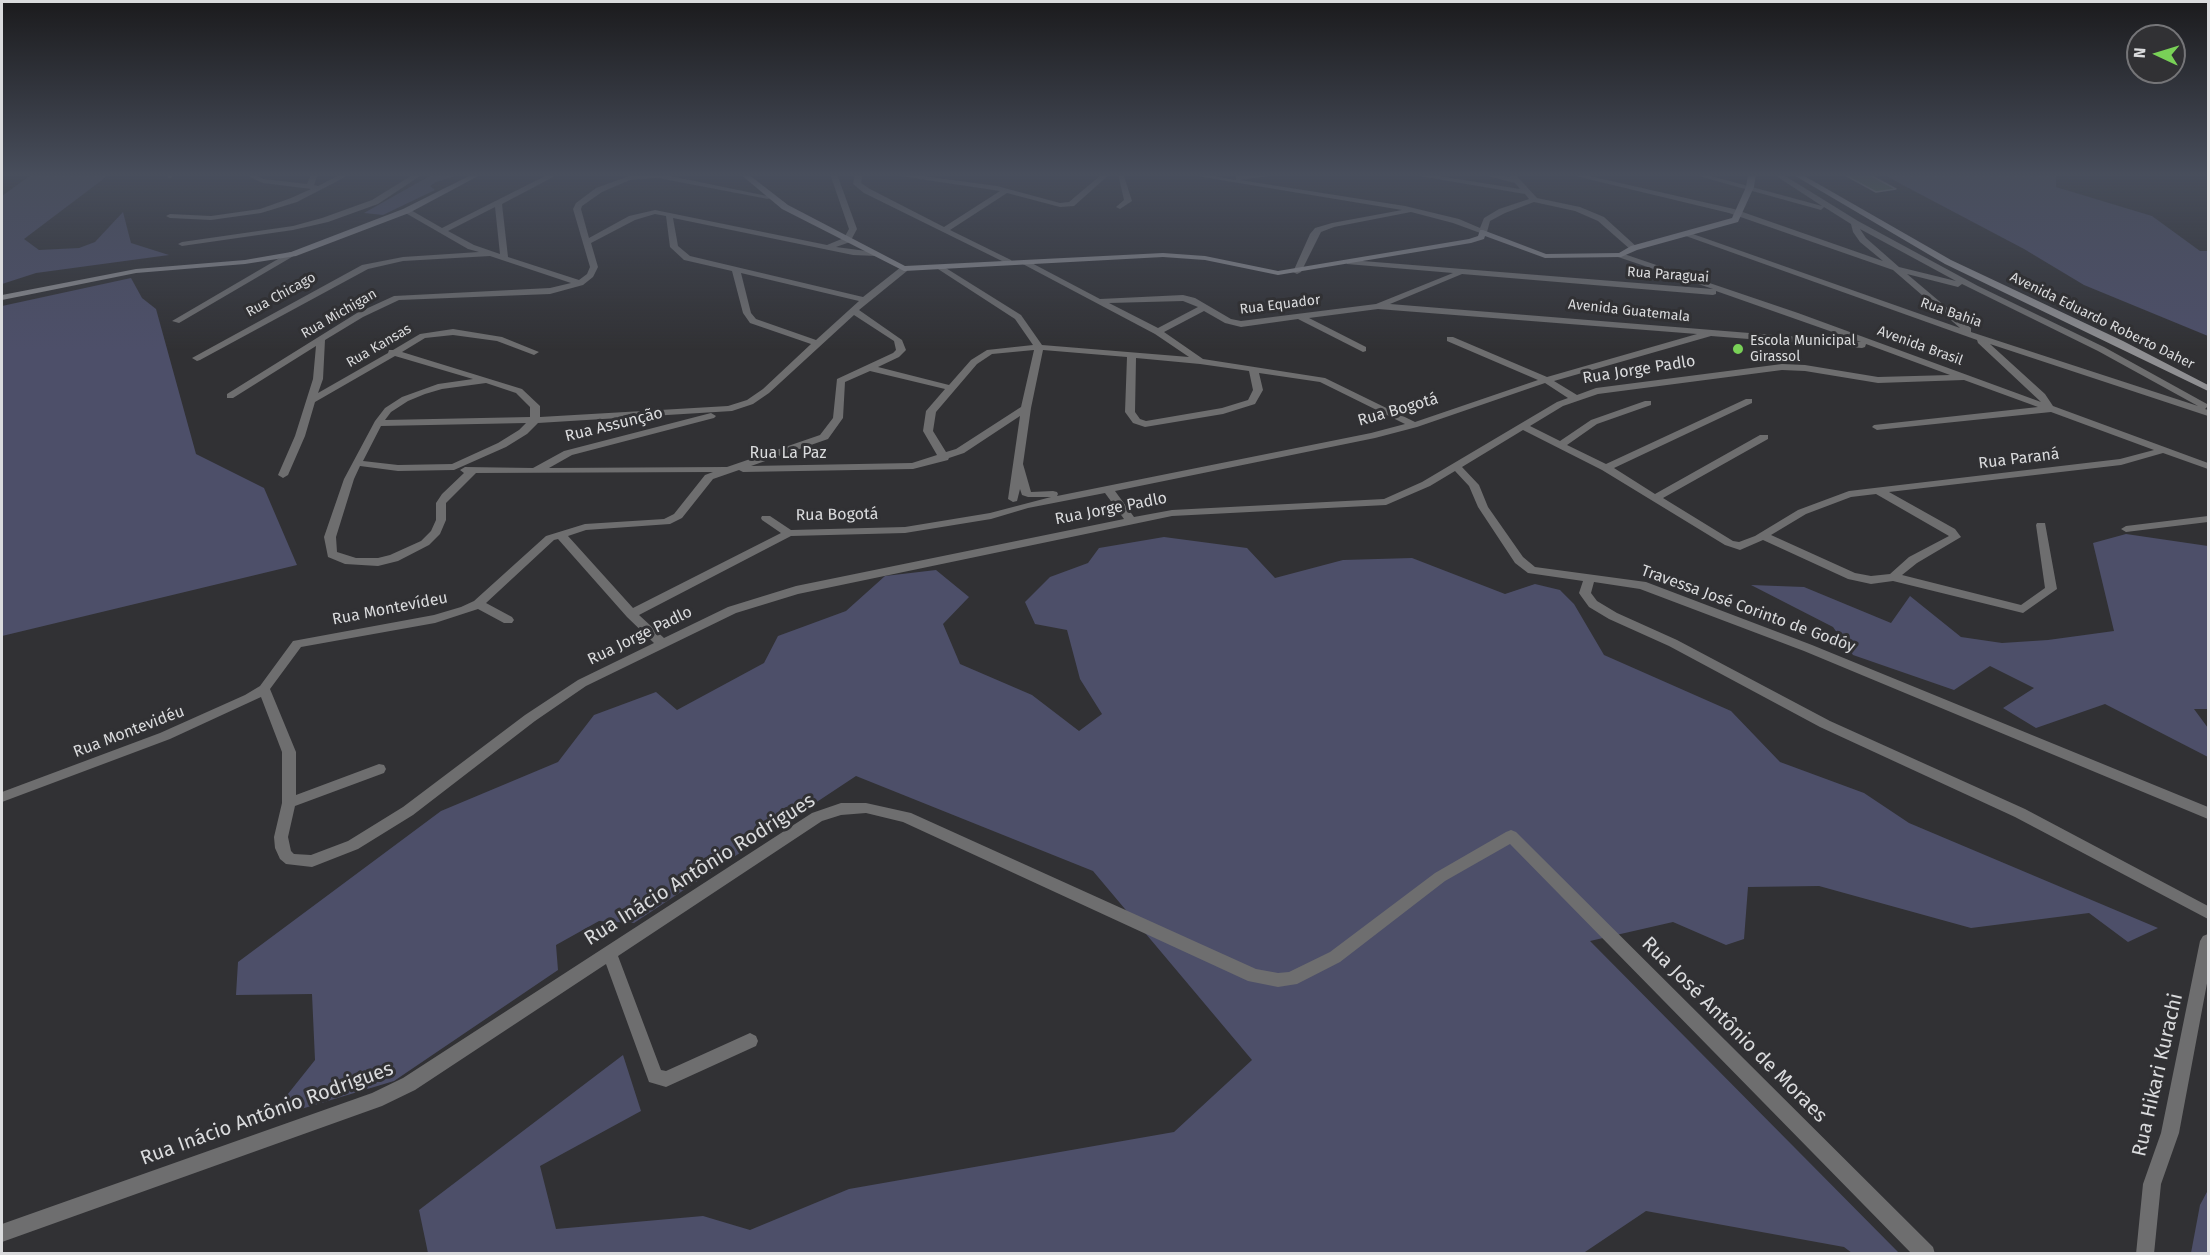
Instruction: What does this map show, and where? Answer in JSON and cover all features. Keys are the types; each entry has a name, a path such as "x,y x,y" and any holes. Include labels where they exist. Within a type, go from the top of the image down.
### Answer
{"main road":[{"path":"2,298 136,271 245,262 293,254 349,233"},
{"path":"833,233 904,269 1180,255 1265,272 1297,272 1477,239 1483,233"},
{"path":"1484,233 1545,256 1621,255 1634,248 1695,233"},
{"name":"Avenida Eduardo Roberto Daher","path":"1897,233 1956,266 2120,343 2208,388"}],"street":[{"path":"182,244 261,233"},
{"path":"447,233 459,242 489,254 580,283 590,275 594,267 586,233"},
{"path":"502,233 504,257"},
{"path":"589,241 605,233"},
{"path":"672,233 673,243 681,255 866,300"},
{"path":"758,233 874,254"},
{"path":"828,247 847,240 851,233"},
{"path":"950,233 1008,262"},
{"path":"1297,272 1315,233"},
{"path":"1618,233 1634,248"},
{"path":"1795,233 1895,268 1975,288"},
{"path":"1860,233 1863,240 2042,396 2050,409 1877,427"},
{"path":"1873,233 1975,288 2101,349 2208,411"},
{"name":"Rua Bahia","path":"1687,235 1975,336 2208,411"},
{"path":"176,321 293,254"},
{"name":"Rua Chicago","path":"197,358 365,267 403,259 489,254"},
{"name":"Avenida Brasil","path":"1621,255 1965,376 2208,466"},
{"path":"1023,262 1158,332 1200,361"},
{"name":"Rua Paraguai","path":"1350,262 1732,293"},
{"path":"941,267 1018,317 1039,347 1026,408 1013,500"},
{"name":"Rua Assunção","path":"535,471 553,459 568,453 702,419 743,404 766,391 866,300 904,269"},
{"path":"736,270 747,313 753,321 819,344"},
{"name":"Rua Equador","path":"1101,301 1173,297 1192,300 1234,324 1378,306 1462,272"},
{"name":"Rua Michigan","path":"230,396 380,304 406,296 550,291 580,283"},
{"name":"Avenida Guatemala","path":"1378,306 1496,313 1708,334 1878,346"},
{"path":"1158,332 1205,307"},
{"path":"854,311 898,340 901,345 896,355 871,368"},
{"path":"1301,317 1363,349"},
{"name":"Rua Kansas","path":"311,401 423,336 453,333 499,339 534,352"},
{"name":"Rua Bogotá","path":"991,516 1013,500 1090,493 1414,425 1546,380 1708,334"},
{"path":"283,475 318,379 321,339"},
{"path":"1450,339 1546,380 1574,397"},
{"path":"944,458 928,430 931,411 974,362 990,352 1039,347 1200,361 1322,380 1414,425"},
{"path":"392,352 519,391 535,406 535,420"},
{"path":"1132,356 1130,412 1136,421 1145,424 1223,411 1252,402 1258,390 1253,369"},
{"name":"Rua Jorge Padlo","path":"289,803 281,837 285,855 291,860 312,861 331,855 383,827 556,699 582,683 732,610 815,584 1172,513 1220,509 1368,505 1401,497 1574,397 1625,386 1782,367 1805,368 1878,380 1965,376"},
{"path":"871,368 951,388"},
{"name":"Rua Montevídeu","path":"264,689 297,644 435,618 478,604 542,544 560,534 585,527 666,522 678,516 709,477 824,437 838,418 840,381 871,368"},
{"path":"472,471 441,503 441,520 436,532 425,543 394,558 356,562 332,554 330,537 357,463 378,423 388,410 405,399 441,386 487,380"},
{"path":"1606,468 1749,401"},
{"path":"1560,445 1594,423 1648,403"},
{"name":"Rua La Paz","path":"535,471 894,469 944,458 1026,408"},
{"path":"378,423 535,420 729,409"},
{"path":"454,467 502,445 535,420"},
{"path":"1523,426 1657,497 1764,437"},
{"name":"Rua Paraná","path":"1657,497 1736,546 1745,546 1809,509 1850,494 2121,462 2163,450"},
{"path":"357,463 398,468 454,467 472,471 535,471"},
{"path":"1018,466 1027,500"},
{"name":"Travessa José Corinto de Godóy","path":"1455,466 1474,485 1483,507 1524,565 1532,570 1642,585 1969,712 2208,813"},
{"path":"1108,489 1130,520"},
{"path":"1877,490 1955,535 1913,560 1893,577"},
{"name":"Rua Bogotá","path":"631,614 789,532 905,530 991,516 1027,500"},
{"path":"766,518 789,532"},
{"path":"2126,530 2208,519"},
{"path":"1763,536 1852,576 1871,580 1893,577 2023,609 2051,589 2041,525"},
{"path":"560,534 631,614 662,643"},
{"path":"1589,578 1585,593 1593,604 1613,616 1673,643 1825,724 2020,813 2208,913"},
{"path":"478,604 507,620"},
{"path":"264,689 289,752 289,803 379,769"},
{"name":"Rua Montevidéu","path":"2,797 165,736 250,698 264,689"},
{"name":"Rua Inácio Antônio Rodrigues","path":"2,1233 376,1100 409,1084 817,817 841,808 866,808 906,817 1254,976 1291,979 1335,957 1440,877 1511,836"},
{"name":"Rua José Antônio de Moraes","path":"1511,836 1926,1254"},
{"name":"Rua Hikari Kurachi","path":"2145,1254 2152,1184 2170,1133 2208,941"},
{"path":"609,952 655,1076 666,1079 750,1041"}],"shaded area":[{"path":"2,233 33,233 24,239 39,250 79,248 95,242 104,233 128,233 131,243 169,255 36,273 2,284"},
{"path":"1993,233 2175,233 2200,251 2208,251 2208,336 2084,285"},
{"path":"131,278 142,298 156,309 196,454 264,488 297,565 2,636 2,306"},
{"path":"2126,534 2208,546 2208,709 2194,709 2208,728 2208,757 2105,704 2036,728 2003,708 2034,688 1990,666 1954,690 1853,655 1833,627 1751,585 1804,587 1891,623 1910,596 1961,637 2002,643 2048,640 2114,631 2093,543"},
{"path":"1164,537 1247,548 1275,578 1343,560 1412,558 1505,594 1535,584 1560,590 1574,604 1604,655 1731,711 1780,762 1864,793 1909,823 2158,928 2128,942 2089,913 1971,928 1819,886 1748,887 1744,939 1726,945 1673,922 1590,941 1900,1254 1852,1253 1844,1247 1646,1211 1582,1254 428,1253 419,1210 623,1055 641,1111 540,1166 556,1229 703,1216 750,1230 849,1189 1174,1132 1252,1060 1093,871 856,776 634,923 599,921 556,945 558,970 394,1081 268,1119 315,1060 312,994 236,995 238,962 441,811 558,762 594,715 656,692 677,710 764,663 778,636 846,611 885,576 936,570 969,597 943,624 960,664 1032,695 1079,731 1102,714 1080,679 1067,630 1035,624 1025,602 1050,577 1088,563 1099,548"},
{"path":"2208,1190 2208,1253 2191,1253 2200,1205"}],"place":[{"name":"Escola Municipal Girassol","path":"1738,349"}]}
